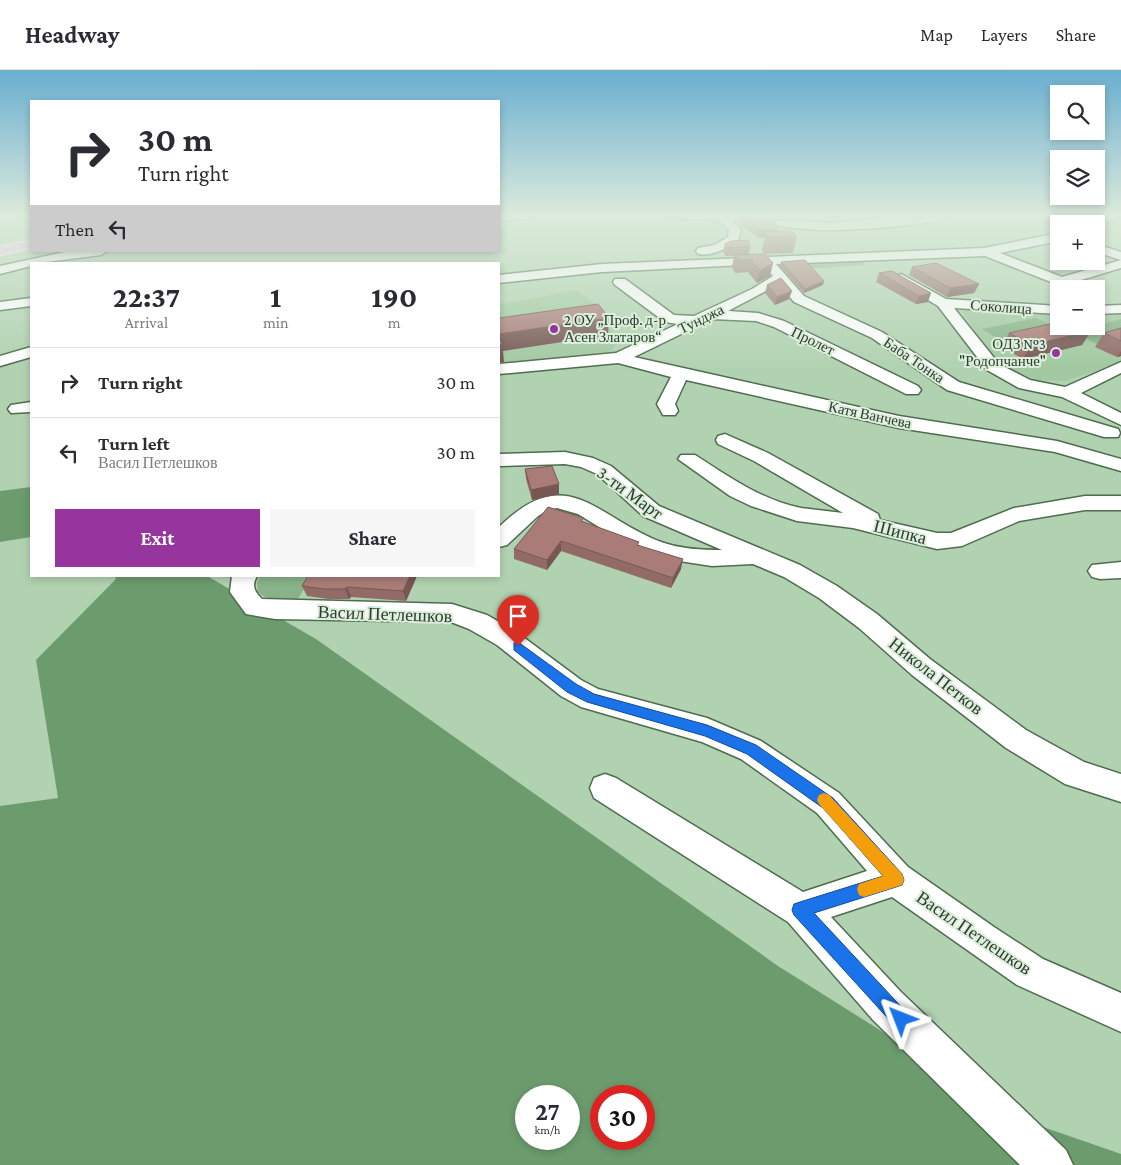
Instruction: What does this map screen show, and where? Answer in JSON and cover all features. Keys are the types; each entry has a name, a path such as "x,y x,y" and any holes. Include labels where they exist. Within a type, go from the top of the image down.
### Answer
{"street":[{"path":"0,270 16,266"},
{"path":"618,268 624,266"},
{"path":"500,279 542,273 640,266"},
{"name":"Баба Тонка","path":"770,266 799,299 877,335 954,386 1116,426"},
{"path":"878,266 943,302 993,367 1025,384 1066,393 1116,426"},
{"path":"1022,266 1061,282 1114,266"},
{"name":"Тунджа","path":"619,358 757,292 781,277"},
{"name":"Пролет","path":"620,282 670,318 758,316 779,324 912,390"},
{"path":"0,306 30,302"},
{"name":"Соколица","path":"943,302 1050,309"},
{"path":"1105,310 1121,309"},
{"path":"0,361 30,352"},
{"path":"500,369 619,358"},
{"name":"Катя Ванчева","path":"619,358 682,374 899,422 1057,447 1121,465"},
{"path":"1066,393 1121,367"},
{"path":"669,412 666,404 682,374"},
{"path":"725,440 761,457 889,529"},
{"name":"3-ти Март","path":"500,460 565,458 586,462 604,470 651,511 756,556"},
{"name":"Шипка","path":"688,459 737,491 766,504 797,514 889,529 929,540 954,541 1014,515 1085,503 1121,503"},
{"path":"500,539 526,513 544,504 566,501 583,506 625,535 653,548 685,557 718,559 756,556"},
{"name":"Никола Петков","path":"756,556 792,571 828,592 868,621 921,666 1016,738 1076,774 1121,788"},
{"name":"Васил Петлешков","path":"244,577 242,580 242,592 255,608 443,613 478,622 506,638 571,688 591,699 707,731 752,750 828,803 896,880 1030,972 1121,1014"},
{"path":"605,788 800,910 887,1006 1051,1165"},
{"path":"800,910 896,880"}],"shaded area":[{"path":"803,266 849,266 806,269"},
{"name":"2 ОУ „Проф. д-р Асен Златаров“","path":"577,290 603,311 603,319 617,340 612,351 583,358 500,366 500,305"},
{"name":"ОДЗ №3 \"Родопчанче\"","path":"959,307 1050,313 1050,335 1105,335 1105,313 1121,312 1121,362 1065,381 1037,380 1005,371 982,343"},
{"path":"1036,318 1050,325 1050,329 1001,340 982,329"},
{"path":"1121,319 1121,337 1097,344 1079,335 1105,335 1105,323"},
{"path":"30,487 30,537 0,542 0,491"},
{"path":"115,577 209,577 316,639 778,966 1023,1120 1121,1154 1121,1165 0,1165 0,806 58,798 36,660 116,579"},
{"path":"260,577 311,577 296,602 266,598 258,592 257,583"}],"building":[{"path":"756,266 768,266 760,271"},
{"path":"785,266 811,266 824,281 805,289"},
{"path":"942,266 979,284 950,288 912,267"},
{"path":"892,271 931,293 919,296 879,273"},
{"path":"781,278 792,291 777,297 767,285"},
{"path":"598,304 609,318 500,334 500,318"},
{"path":"1050,324 1050,335 1074,335 1031,345 1009,333"},
{"path":"1121,328 1121,341 1105,333"},
{"path":"552,466 559,484 531,490 525,469"},
{"path":"548,507 584,518 581,521 639,542 637,545 683,559 673,578 561,541 547,560 514,549"},
{"path":"307,577 410,577 403,591 347,587 345,589 324,589 302,586"}],"slow traffic":[{"path":"824,800 896,880 864,889"}],"place":[{"name":"2 ОУ „Проф. д-р Асен Златаров“","path":"554,329"},
{"name":"ОДЗ №3 \"Родопчанче\"","path":"1056,353"}],"route":[{"path":"518,646 571,688 591,699 707,731 752,750 828,803 896,880 800,910 901,1019"}]}
